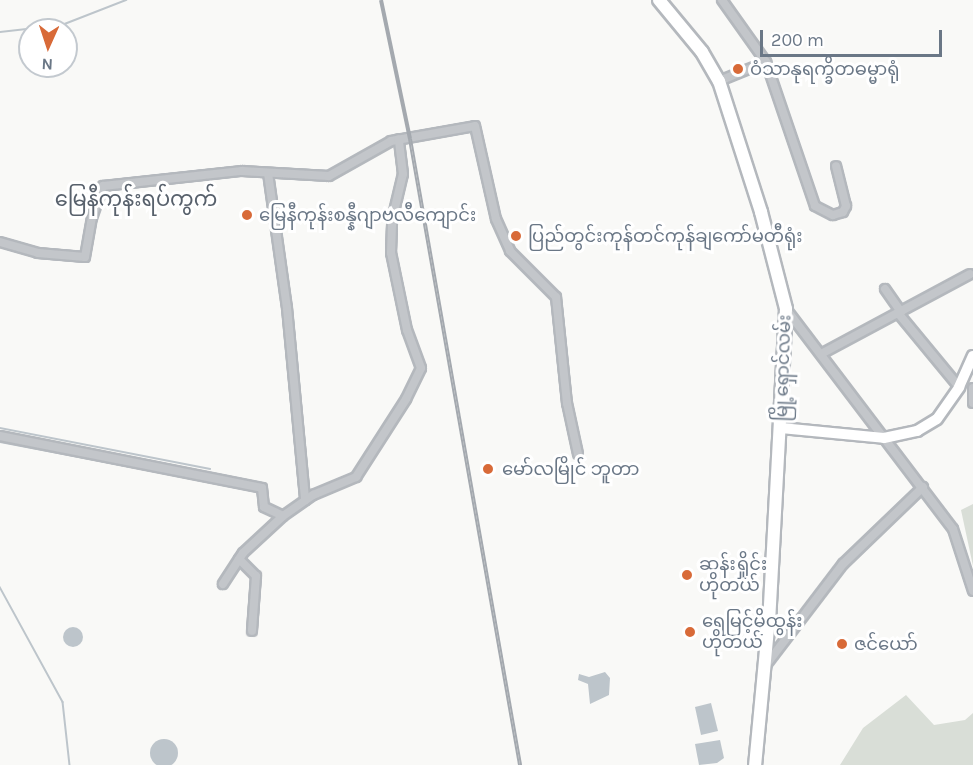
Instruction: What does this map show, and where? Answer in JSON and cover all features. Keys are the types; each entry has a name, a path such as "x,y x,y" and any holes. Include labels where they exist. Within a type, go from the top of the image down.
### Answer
{"highway":[{"name":"မြို့ရှောင်လမ်း","path":"659,0 702,52 718,81 761,212 786,309 781,428 765,665 755,765"}],"main road":[{"path":"781,428 884,438 917,431 937,419 959,387 973,356"}],"street":[{"path":"722,0 766,62 815,206 833,215 843,212 846,206 836,166"},
{"path":"718,81 766,62"},
{"path":"0,242 38,253 85,257 103,186 159,177 268,172 329,176 399,139 474,126 496,219 510,251 556,297 567,403 578,454"},
{"path":"223,584 239,559 283,516 305,501 356,477 406,399 421,368 407,330 391,253 392,220 403,174 399,139"},
{"path":"268,172 287,308 305,501"},
{"path":"820,354 970,274"},
{"path":"885,289 900,312 959,387"},
{"path":"786,309 953,529 973,591"},
{"path":"973,388 973,403"},
{"path":"0,436 262,488 264,507 283,516"},
{"path":"765,665 843,564 922,487"},
{"path":"239,559 256,576 252,631"}],"shaded area":[{"path":"973,504 973,566 961,510"},
{"path":"73,627 80,630 83,637 80,644 73,647 66,644 63,637 66,630"},
{"path":"605,672 610,678 609,695 590,704 588,684 578,680 579,674 589,677"},
{"path":"906,695 934,725 965,720 973,713 973,765 840,765 863,728"},
{"path":"711,703 718,731 701,735 695,707"},
{"path":"164,739 174,743 178,753 174,763 164,767 154,763 150,753 154,743"},
{"path":"720,740 724,758 717,763 699,765 695,744"}],"waterway":[{"path":"0,32 62,25 126,0"},
{"path":"0,428 210,469"},
{"path":"0,442 220,484"},
{"path":"0,587 63,702 70,765"}],"railway":[{"path":"381,0 410,139 520,765"}],"place":[{"name":"ဝံသာနုရက္ခိတဓမ္မာရုံ","path":"738,69"},
{"name":"မြေနီကုန်းစန္နီဂျာဗလီကျောင်း","path":"247,215"},
{"name":"ပြည်တွင်းကုန်တင်ကုန်ချကော်မတီရုံး","path":"516,236"},
{"name":"မော်လမြိုင် ဘူတာ","path":"488,469"},
{"name":"ဆန်းရှိုင်း ဟိုတယ်","path":"687,575"},
{"name":"ရွှေမြင့်မိုထွန်း ဟိုတယ်","path":"690,632"},
{"name":"ဇင်ယော်","path":"842,644"}],"district":[{"name":"မြေနီကုန်းရပ်ကွက်","path":"136,199"}]}
